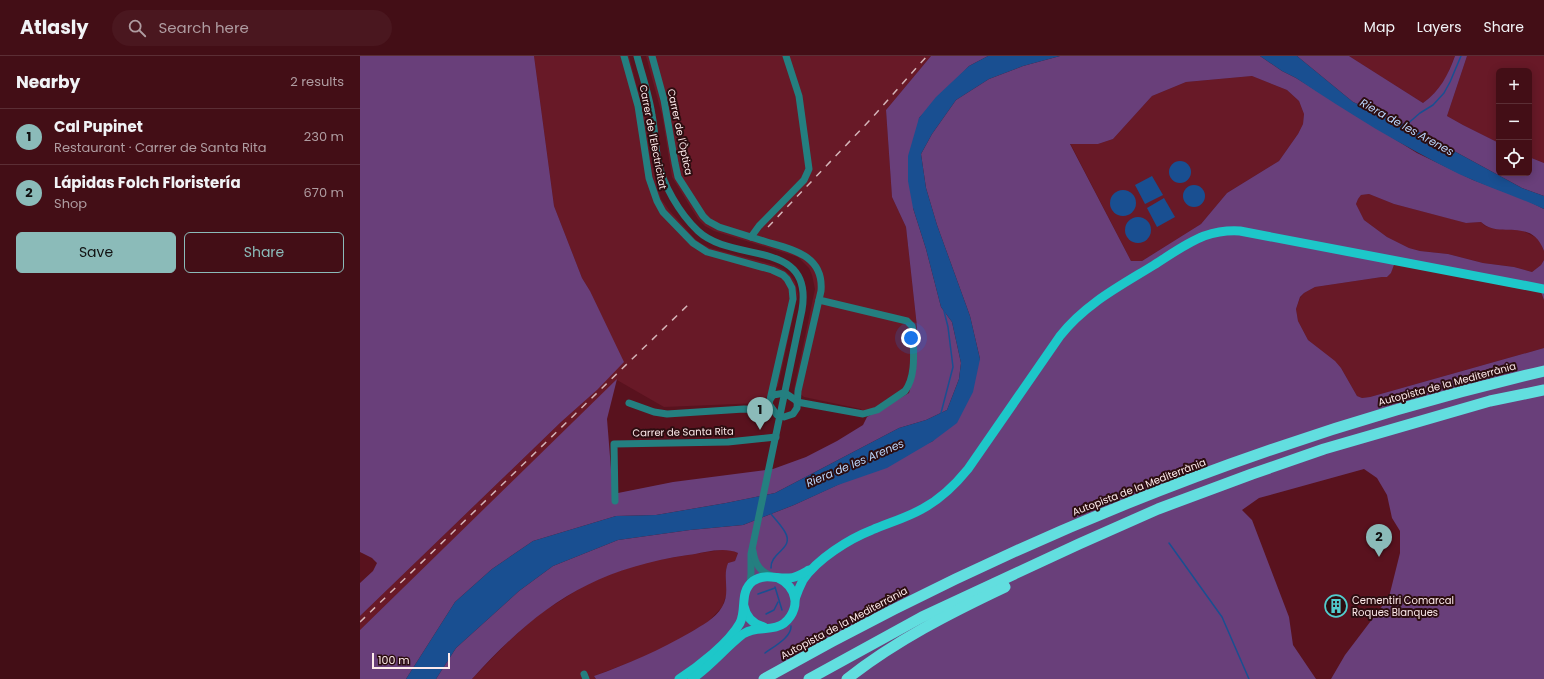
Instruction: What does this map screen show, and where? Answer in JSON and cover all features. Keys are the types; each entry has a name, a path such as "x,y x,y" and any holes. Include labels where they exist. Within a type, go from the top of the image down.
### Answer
{"highway":[{"name":"Autopista de la Mediterrània","path":"764,679 902,605 964,575 1058,532 1158,491 1338,427 1455,393 1544,371"},
{"path":"809,679 922,617 1158,509 1289,461 1461,410 1544,390"},
{"path":"847,679 870,661 958,610 1008,585 1028,569"},
{"path":"776,679 793,669 812,653"},
{"path":"754,679 787,660 802,658"}],"main road":[{"path":"679,679 704,660 734,632 741,620 745,593 750,584 758,578 793,578 813,568 852,539 922,510 946,493 968,469 1068,326 1087,308 1097,301 1189,243 1202,237 1221,231 1240,231 1544,289"},
{"path":"692,679 712,664 744,633 752,629 776,626 786,621 792,613 795,599 803,580 813,568"},
{"path":"775,577 790,586 795,599"},
{"path":"743,602 746,614 749,618 756,624 766,627"}],"street":[{"name":"Carrer de l'Electricitat","path":"624,56 638,106 649,178 657,201 663,212 699,248 715,255 777,272 787,279 792,288 792,299 770,404"},
{"path":"637,56 652,115 658,159 662,175 671,194 688,218 698,230 711,240 781,261 790,266 800,277 803,286 804,303 790,397 780,416 770,462 750,558 750,584"},
{"name":"Carrer de l'Òptica","path":"652,56 664,100 676,169 682,184 699,211 708,221 719,227 794,250 808,257 816,266 821,284 819,300 798,391 790,397"},
{"path":"751,237 768,216 804,180 809,169 796,84 786,56"},
{"path":"790,397 797,408 793,414 780,416 774,413 770,404 773,395 790,397 856,413 866,413 877,410 905,391 909,383 913,368 913,330 912,326 907,321 819,300"},
{"name":"Carrer de l'Electricitat","path":"775,379 775,386 790,397"},
{"path":"629,403 654,412 666,414 759,409 770,404"},
{"name":"Carrer de Santa Rita","path":"615,501 614,444 728,442 776,437"},
{"path":"753,545 756,564 764,572 775,577"}],"shaded area":[{"path":"360,56 534,56 554,206 582,278 590,291 624,362 597,390 561,422 360,616 360,583 373,571 377,563 372,558 360,552"},
{"path":"534,56 629,56 646,122 649,152 656,182 661,199 669,210 695,239 702,244 710,248 774,265 784,270 795,282 798,294 778,386 760,403 664,407 617,380 360,630 360,616 561,422 597,390 590,291 582,278 554,206"},
{"path":"646,56 931,56 886,110 892,197 906,227 917,327 916,368 909,393 867,417 861,409 804,397 794,389 815,289 809,268 798,257 714,231 705,226 698,219 672,177 662,115"},
{"path":"931,56 988,56 969,66 919,118 913,208 926,249 941,307 952,322 961,363 959,379 947,410 926,420 899,428 775,493 656,515 616,516 533,541 492,569 455,602 406,679 360,679 360,630 617,379 607,419 613,494 673,482 773,469 806,457 837,441 863,425 867,417 909,393 916,368 917,327 906,227 892,197 886,110"},
{"path":"1060,56 1260,56 1417,153 1473,180 1526,200 1544,209 1544,251 1538,240 1531,234 1523,231 1497,229 1489,227 1481,222 1466,223 1394,204 1369,194 1361,195 1356,204 1364,220 1387,237 1409,248 1420,251 1448,254 1483,263 1514,267 1532,272 1541,265 1544,260 1544,300 1541,292 1395,262 1391,273 1387,277 1315,287 1300,297 1296,309 1298,321 1308,340 1335,361 1341,368 1357,396 1362,398 1544,348 1544,679 1331,679 1345,655 1389,597 1400,553 1400,531 1392,518 1387,495 1377,478 1364,469 1259,498 1242,510 1252,520 1289,617 1293,645 1316,679 596,679 594,676 619,667 668,645 704,624 716,615 725,602 726,568 728,563 735,561 738,553 720,550 654,561 623,570 594,582 543,612 519,632 472,679 436,679 456,648 519,591 553,566 618,540 690,530 743,525 794,505 933,441 980,359 970,316 937,225 926,188 921,154 932,134 956,100 989,79 1023,66","holes":["1252,76 1287,90 1299,101 1304,114 1303,124 1298,134 1279,161 1227,193 1201,224 1142,261 1131,261 1070,144 1098,144 1113,139 1152,96 1186,82"]},
{"path":"1297,56 1349,56 1423,103 1439,88 1455,56 1467,56 1447,116 1496,142 1496,174 1410,127 1353,102"},
{"path":"1349,56 1455,56 1444,83 1423,103"},
{"path":"1467,56 1544,56 1544,163 1532,158 1532,68 1496,68 1496,142 1447,116"},
{"path":"1252,76 1287,90 1299,101 1304,114 1303,124 1298,134 1279,161 1227,193 1201,224 1142,261 1131,261 1070,143 1098,144 1113,139 1152,96 1186,82"},
{"path":"1532,158 1544,163 1544,196 1522,188 1500,176 1532,176"},
{"path":"1369,194 1394,204 1466,223 1481,222 1485,226 1495,229 1521,230 1537,238 1541,243 1544,251 1544,260 1541,265 1532,272 1514,267 1483,263 1448,254 1420,251 1409,248 1387,237 1364,220 1356,204 1361,195"},
{"path":"1394,262 1541,292 1544,300 1544,348 1370,397 1362,398 1357,396 1341,368 1308,340 1298,321 1296,309 1300,298 1304,293 1315,287 1387,277 1391,273"},
{"path":"729,549 738,553 735,561 728,563 726,569 727,593 722,607 708,622 671,644 649,655 594,676 596,679 472,679 508,642 538,615 582,587 605,576 645,562"}],"water":[{"path":"988,56 1060,56 1023,66 989,79 956,100 932,134 921,154 926,188 937,225 970,316 980,359 973,392 957,423 933,441 887,468 838,485 794,505 743,525 690,530 618,540 553,566 519,591 456,648 436,679 406,679 455,602 492,569 533,541 616,516 656,515 775,493 899,428 926,420 947,410 959,379 961,363 952,322 941,307 926,249 913,208 908,181 908,156 919,118 936,97 969,66"},
{"path":"1260,56 1297,56 1353,102 1410,127 1496,174 1496,176 1500,176 1522,188 1544,196 1544,209 1459,174 1396,141 1335,104 1296,78 1282,71"},
{"path":"1180,161 1184,162 1190,168 1190,176 1184,182 1180,183 1176,182 1170,176 1169,172 1170,168 1176,162"},
{"path":"1152,176 1163,195 1145,204 1135,185"},
{"path":"1194,185 1198,186 1204,192 1204,200 1198,206 1194,207 1190,206 1184,200 1183,196 1184,192 1190,186"},
{"path":"1123,190 1132,194 1136,203 1132,212 1123,216 1114,212 1110,203 1114,194"},
{"path":"1164,198 1175,217 1157,227 1147,208"},
{"path":"1138,217 1147,221 1151,230 1147,239 1138,243 1129,239 1125,230 1129,221"}],"waterway":[{"path":"1405,126 1420,113 1433,105 1444,93 1461,56"},
{"name":"Riera de les Arenes","path":"941,413 953,367 948,327 944,311"},
{"path":"771,514 785,532 787,543 774,558 771,568"},
{"path":"1169,543 1222,617 1249,679"},
{"path":"775,587 782,610"},
{"path":"758,594 775,588"},
{"path":"766,614 774,610 778,602"},
{"path":"765,653 785,638 791,626"}],"railway":[{"path":"768,227 870,120 927,56"},
{"path":"360,622 689,304"}],"place":[{"name":"Cal Pupinet","path":"760,430"},
{"name":"Lápidas Folch Floristería","path":"1379,557"},
{"name":"Cementiri Comarcal Roques Blanques","path":"1336,606"}]}
